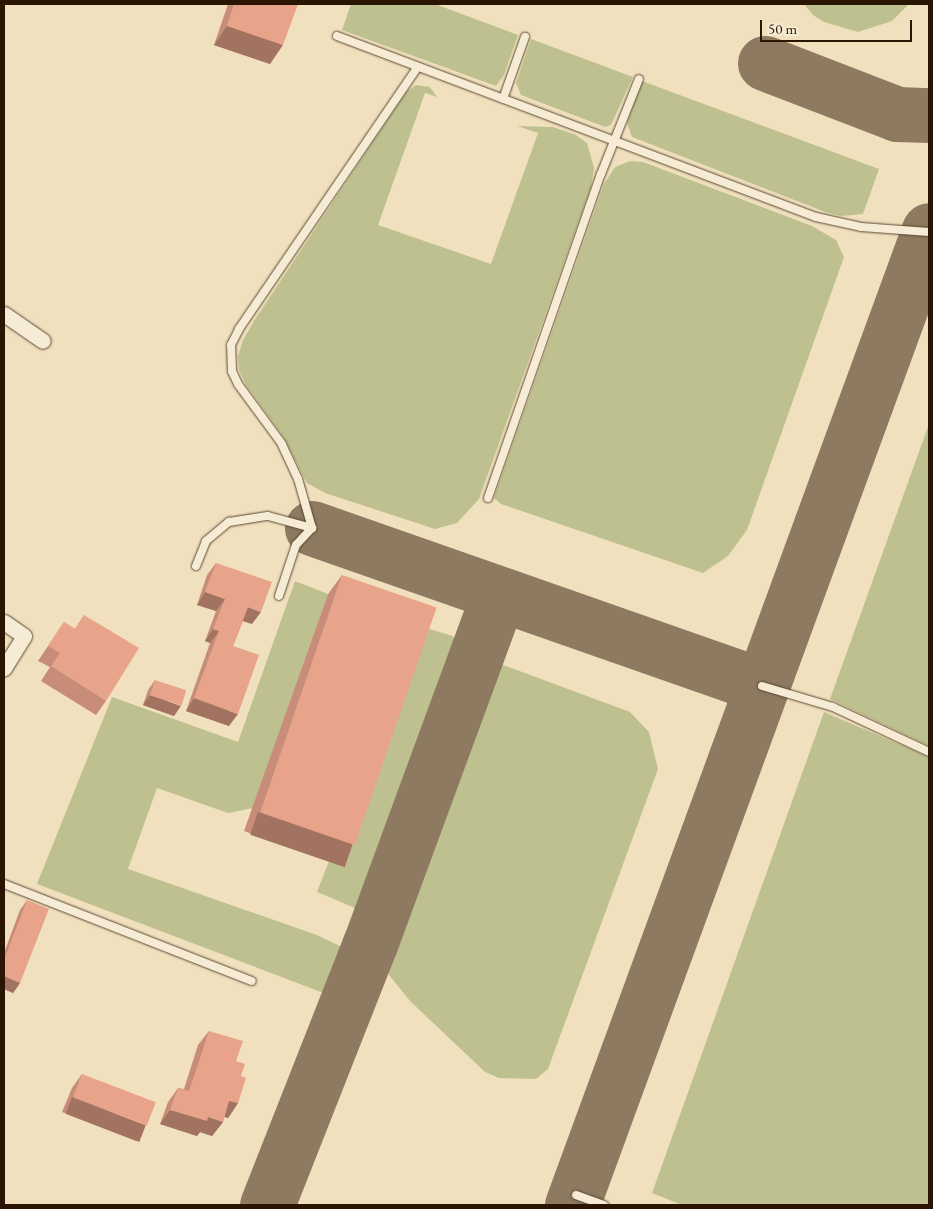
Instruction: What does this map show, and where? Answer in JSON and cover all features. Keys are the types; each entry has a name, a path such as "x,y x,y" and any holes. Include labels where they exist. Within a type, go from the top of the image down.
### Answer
{"street":[{"path":"4,314 43,341"},
{"path":"4,622 24,636 4,668"}],"lane":[{"path":"337,36 839,224 929,232"},
{"path":"503,99 525,37"},
{"path":"312,528 298,479 282,444 238,384 232,371 232,345 245,321 418,67"},
{"path":"488,498 601,174 616,141 639,79"},
{"path":"196,566 206,541 215,531 235,520 268,516 312,528"},
{"path":"278,596 296,545 312,528"},
{"path":"762,686 833,707 929,752"},
{"path":"4,884 252,981"},
{"path":"576,1195 604,1205"}],"green space":[{"path":"351,4 435,4 518,35 504,75 496,86 342,30"},
{"path":"804,4 909,4 892,21 858,32 824,22 813,15"},
{"path":"531,39 633,77 611,125 605,127 521,95 516,83"},
{"path":"642,81 879,169 863,214 842,216 828,213 632,137 627,123"},
{"path":"416,85 430,87 437,97 425,93 378,225 491,264 538,133 517,126 553,127 576,135 587,143 594,168 591,187 479,499 457,523 435,529 325,493 307,483 283,436 246,385 239,370 238,356 243,340 254,321 406,92"},
{"path":"630,161 643,162 812,226 836,240 844,257 747,530 728,556 703,573 501,504 494,498 604,184 615,167"},
{"path":"929,424 929,746 830,699"},
{"path":"295,581 328,594 253,808 228,813 157,788 128,869 317,935 344,948 340,965 326,994 37,884 112,697 238,742"},
{"path":"423,627 453,636 459,653 367,913 317,892 329,861 339,864"},
{"path":"494,665 503,665 630,712 649,732 658,769 548,1069 536,1079 499,1078 485,1072 410,1001 389,975 386,962 387,931 395,905 486,669"},
{"path":"824,712 929,757 929,1205 682,1205 652,1193"}],"building":[{"path":"234,4 298,4 283,45 227,26"},
{"path":"216,563 272,582 261,612 248,607 233,646 259,655 238,714 194,698 219,631 213,629 225,599 205,592"},
{"path":"342,575 437,608 355,845 260,812"},
{"path":"84,615 139,648 106,701 51,666 60,653 48,646 64,622 75,629"},
{"path":"155,680 186,690 181,705 150,695"},
{"path":"27,900 49,909 20,983 4,976 4,960"},
{"path":"209,1031 243,1041 236,1061 245,1064 241,1076 246,1078 238,1103 229,1101 223,1122 208,1117 207,1121 170,1110 178,1088 189,1091"},
{"path":"82,1074 156,1102 147,1126 73,1097"}],"taxiway":[{"path":"765,63 897,114 929,115"},
{"path":"572,1205 929,230"},
{"path":"312,528 762,686"},
{"path":"267,1205 370,944 499,594"}]}
